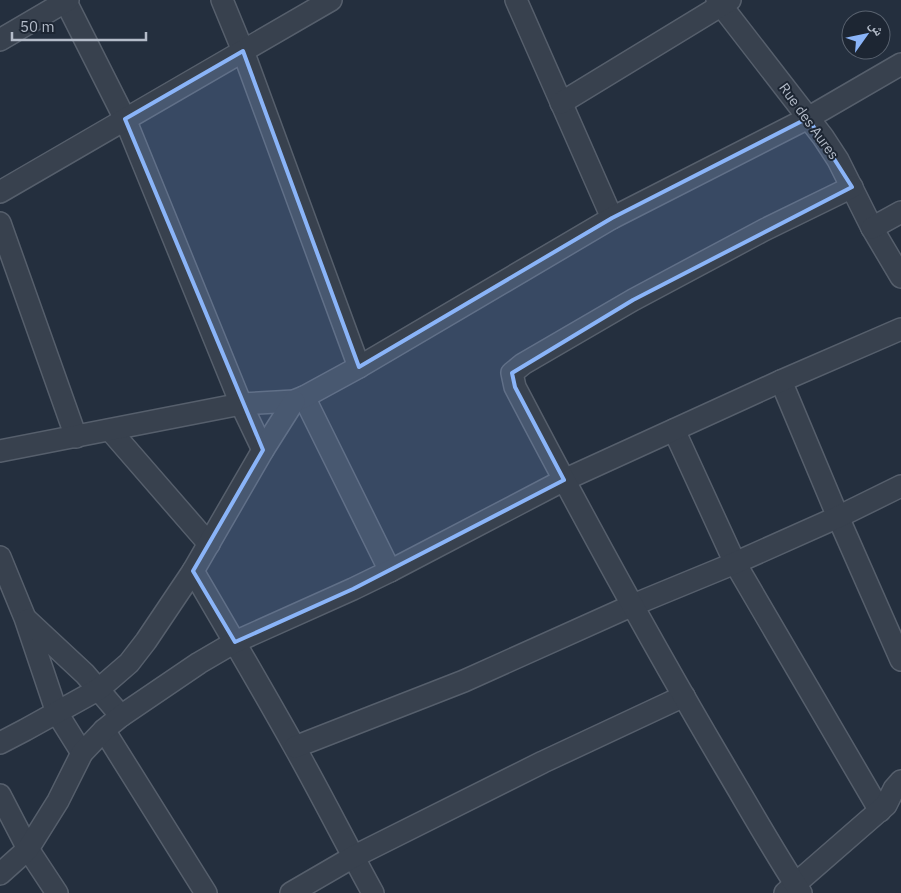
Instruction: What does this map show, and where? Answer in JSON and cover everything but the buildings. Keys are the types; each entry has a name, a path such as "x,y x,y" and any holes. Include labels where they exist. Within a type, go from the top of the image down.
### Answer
{"street":[{"path":"0,40 66,0 125,119 241,404 262,450"},
{"path":"222,0 359,367"},
{"path":"0,192 331,0"},
{"path":"516,0 612,218"},
{"path":"561,103 723,2"},
{"name":"Rue des Aures","path":"723,2 838,160 872,228 901,277"},
{"path":"0,451 241,404 299,399 359,367 612,218 808,118 901,64"},
{"path":"674,430 735,563 810,692 894,801 794,890 564,480 515,387 512,372 633,300 764,230 852,187"},
{"path":"872,228 901,212"},
{"path":"0,223 76,436"},
{"path":"0,874 28,849 58,800 82,752 121,716 199,663 235,642 390,571 564,480 781,380 901,329"},
{"path":"781,380 838,517 901,660"},
{"path":"0,743 99,689 129,663 140,650 193,571 262,450 299,399"},
{"path":"299,399 390,571"},
{"path":"110,430 209,544"},
{"path":"295,747 464,681 633,605 735,563 838,517 901,486"},
{"path":"2,570 25,618 57,713 82,752"},
{"path":"193,571 295,747 373,893"},
{"path":"25,618 85,674 121,716"},
{"path":"291,893 353,857 543,762 684,696"},
{"path":"104,730 206,893"},
{"path":"0,794 28,849 57,893"}],"highlighted area":[{"path":"243,51 359,367 612,218 808,118 852,187 633,300 512,373 515,387 564,480 353,589 235,642 193,571 263,450 125,119"}]}
